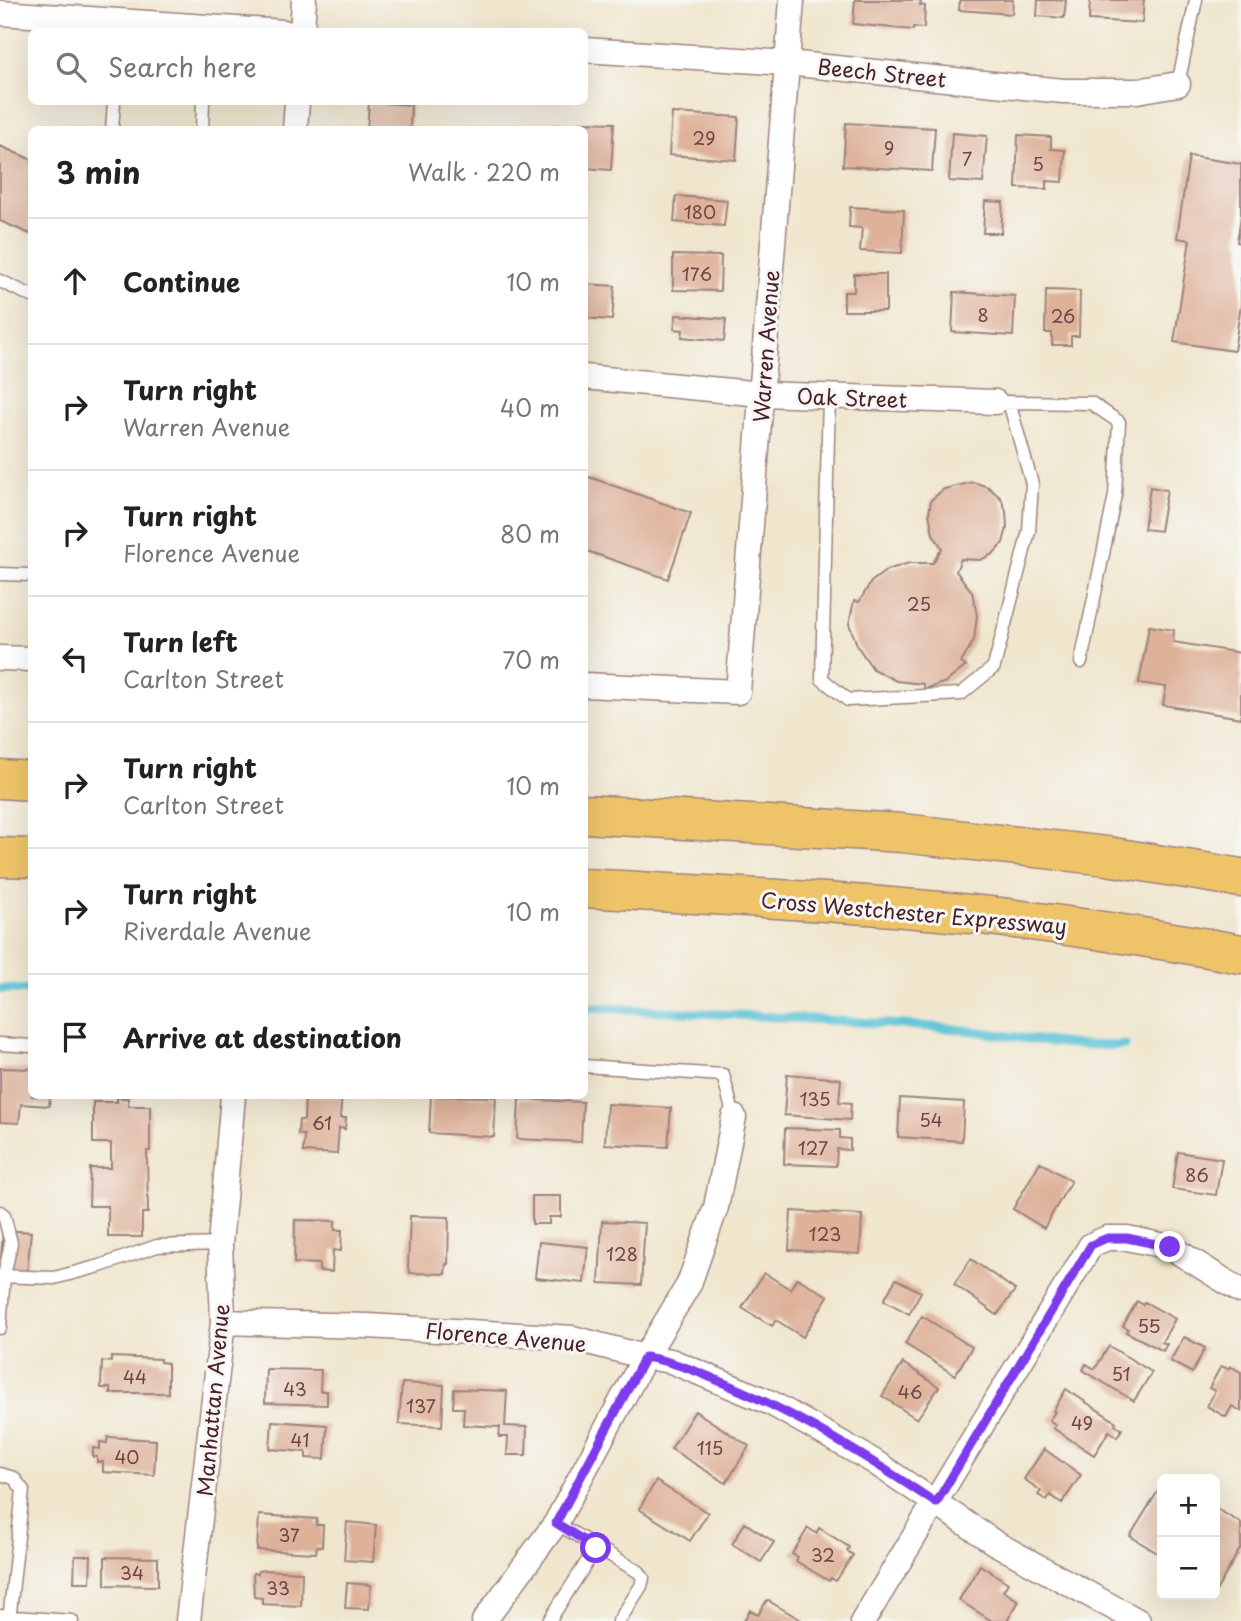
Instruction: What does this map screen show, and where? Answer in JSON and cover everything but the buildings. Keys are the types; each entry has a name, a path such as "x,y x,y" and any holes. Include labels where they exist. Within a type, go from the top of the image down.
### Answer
{"highway":[{"path":"0,779 28,781"},
{"path":"588,814 902,834 1107,856 1230,875"},
{"path":"0,857 28,858"},
{"name":"Cross Westchester Expressway","path":"588,887 870,905 998,917 1241,954"}],"street":[{"path":"302,28 304,0"},
{"name":"Warren Avenue","path":"588,685 737,692 792,0"},
{"path":"0,13 224,28"},
{"name":"Beech Street","path":"588,50 788,63 1063,91 1137,91 1178,84"},
{"path":"295,126 297,105"},
{"name":"Oak Street","path":"588,377 762,394 1002,402"},
{"path":"0,659 28,659"},
{"name":"Manhattan Avenue","path":"188,1621 223,1322 220,1244 233,1099"},
{"path":"484,1621 556,1523 645,1357 689,1284 716,1207 734,1117"},
{"path":"863,1621 1091,1245 1107,1238 1127,1238 1170,1247 1241,1291"},
{"name":"Florence Avenue","path":"223,1322 368,1326 573,1338 671,1361 771,1403 873,1461 995,1543 1138,1621"}],"lane":[{"path":"1178,84 1196,0"},
{"path":"112,126 114,105"},
{"path":"202,126 203,105"},
{"path":"0,281 28,294"},
{"path":"829,396 822,678 848,700 961,694 994,667 1029,531 1032,484 1002,402 1091,403 1119,422 1115,495 1081,662"},
{"path":"0,574 28,575"},
{"path":"0,1044 28,1046"},
{"path":"588,1066 723,1075 734,1117"},
{"path":"0,1212 4,1215 11,1243 2,1276 0,1328"},
{"path":"2,1276 54,1278 100,1266 157,1246 220,1244"},
{"path":"0,1474 14,1478 23,1490 6,1618 72,1621"},
{"path":"556,1523 639,1572 643,1578 641,1586 619,1621"},
{"path":"549,1621 596,1548"}],"waterway":[{"path":"0,989 28,990"},
{"path":"588,1007 901,1025 968,1030 1080,1045 1125,1045"}],"route":[{"path":"596,1548 556,1523 645,1357 671,1361 771,1403 873,1461 936,1503 1091,1245 1107,1238 1127,1238 1170,1247"}]}
